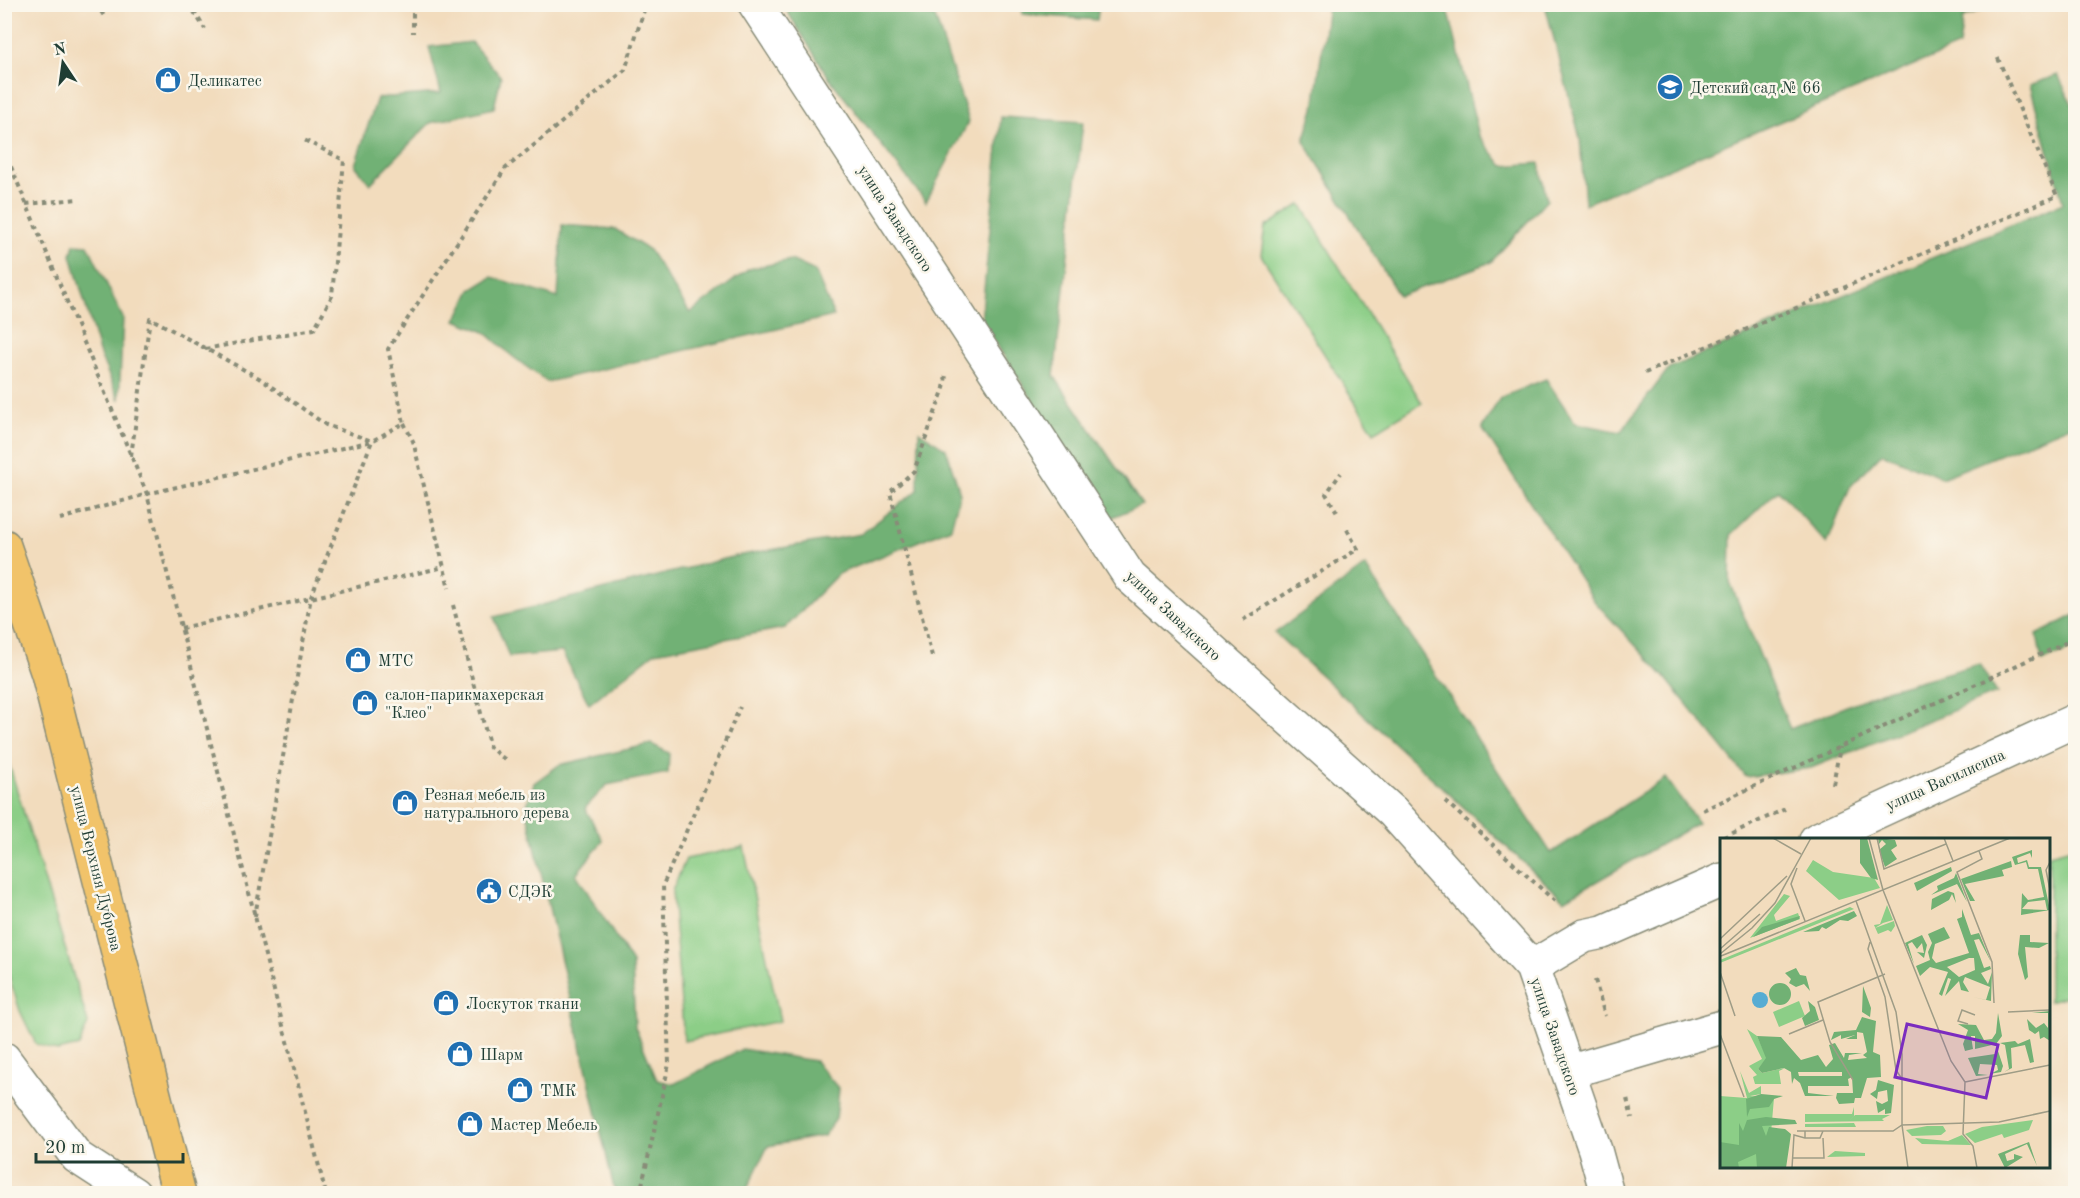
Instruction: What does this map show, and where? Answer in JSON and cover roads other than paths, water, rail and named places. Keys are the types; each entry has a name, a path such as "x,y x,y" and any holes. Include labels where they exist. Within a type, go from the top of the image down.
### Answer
{"main road":[{"name":"улица Верхняя Дуброва","path":"4,546 48,674 179,1194"}],"street":[{"name":"улица Завадского","path":"755,4 1130,577 1393,812 1532,967 1607,1194"},
{"name":"улица Василисина","path":"1819,838 2076,720"},
{"path":"1532,967 1584,936 1603,932 1720,881"},
{"path":"1568,1072 1720,1028"},
{"path":"4,1059 77,1157 134,1194"}],"place":[{"name":"Деликатес","path":"168,80"},
{"name":"Детский сад № 66","path":"1670,87"},
{"name":"МТС","path":"358,660"},
{"name":"салон-парикмахерская \"Клео\"","path":"365,703"},
{"name":"Резная мебель из натурального дерева","path":"405,803"},
{"name":"СДЭК","path":"489,891"},
{"name":"Лоскуток ткани","path":"446,1003"},
{"name":"Шарм","path":"460,1054"},
{"name":"ТМК","path":"520,1090"},
{"name":"Мастер Мебель","path":"470,1124"}]}
